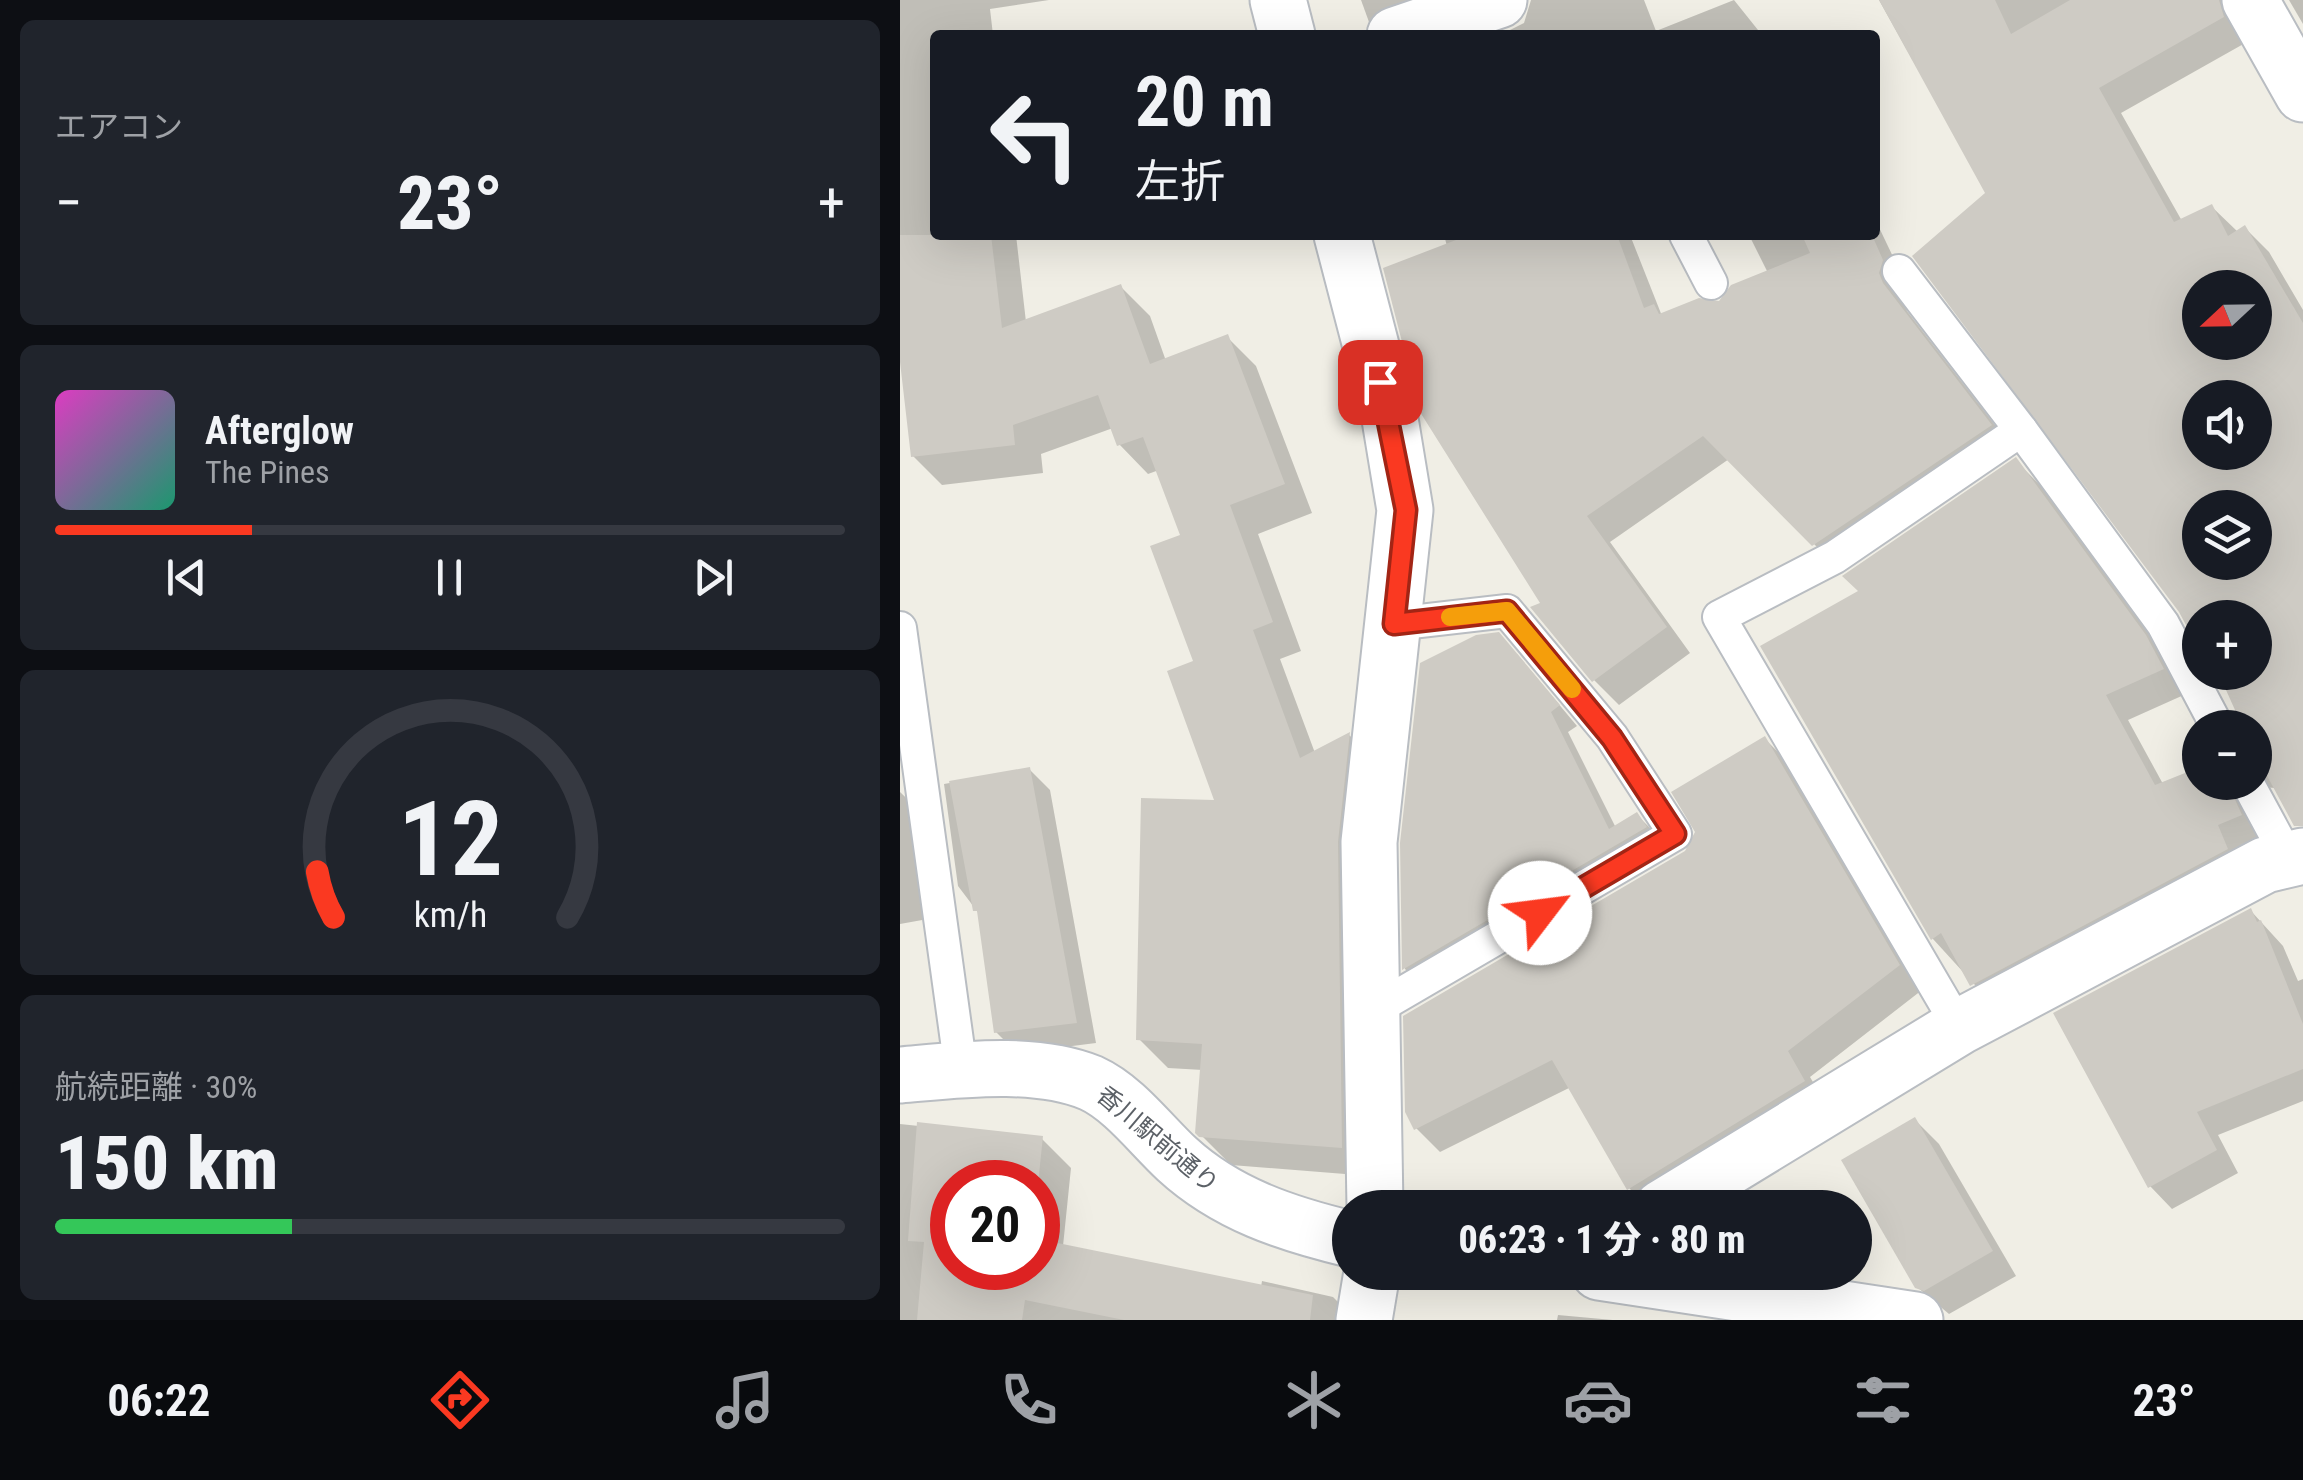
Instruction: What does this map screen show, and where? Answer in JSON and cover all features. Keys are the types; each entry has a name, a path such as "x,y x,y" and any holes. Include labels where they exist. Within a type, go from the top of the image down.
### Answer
{"street":[{"path":"1278,0 1286,30"},
{"path":"1410,30 1499,0"},
{"path":"2250,0 2298,72"},
{"path":"1343,240 1390,419 1406,510 1369,842 1375,1190"},
{"path":"1692,1190 1959,1027 2265,865 2295,857"},
{"name":"香川駅前通り","path":"900,1074 961,1070 1060,1073 1095,1085 1180,1162 1234,1201 1302,1228 1332,1235"},
{"path":"1364,1320 1369,1290"},
{"path":"1718,1290 1915,1320"}],"lane":[{"path":"1689,240 1712,283"},
{"path":"1900,271 2163,624 2208,710"},
{"path":"1959,1027 1719,617 1835,557 2021,430"},
{"path":"1370,1012 1675,834 1612,738 1507,611 1394,624"},
{"path":"900,628 961,1070"},
{"path":"2259,800 2295,857"}],"building":[{"path":"1879,0 1995,0 2011,34 2070,0 2219,0 2224,17 2099,88 2174,222 2212,204 2228,236 2245,225 2272,270 2182,270 2182,360 2272,360 2272,271 2303,323 2303,826 2294,826 2272,785 2272,710 2235,710 2226,690 2272,690 2272,600 2182,600 2182,618 1912,256 1985,193"},
{"path":"900,235 930,235 930,240 992,240 1002,328 1121,284 1150,364 1228,334 1285,484 1230,505 1273,622 1253,630 1300,758 1350,732 1338,842 1342,1148 1199,1137 1195,1133 1202,1044 1136,1040 1141,798 1214,800 1167,671 1193,661 1150,546 1180,535 1143,437 1117,446 1098,395 1013,425 1015,445 911,457 900,362"},
{"path":"1456,240 1619,240 1644,308 1654,304 1659,314 1699,298 1719,301 1731,285 1810,253 1804,240 1874,240 1883,260 1879,273 1883,283 1992,425 1812,546 1703,436 1587,516 1667,627 1592,682 1530,607 1540,603 1420,412 1383,268"},
{"path":"2016,457 2146,635 2164,669 2106,695 2155,785 2182,774 2182,800 2235,800 2242,815 2218,825 2228,849 1970,986 1941,933 1931,940 1760,646 1858,591 1842,576"},
{"path":"1499,632 1560,705 1551,712 1609,829 1637,812 1647,827 1402,970 1400,843 1420,663 1476,635"},
{"path":"1765,736 1900,965 1788,1051 1805,1081 1627,1190 1552,1060 1414,1130 1405,1112 1403,1016 1685,851 1695,832 1671,792"},
{"path":"1030,767 1077,1023 994,1033 977,911 973,911 949,781"},
{"path":"2251,908 2257,922 2261,920 2303,1024 2303,1069 2197,1112 2217,1150 2148,1188 2053,1013"},
{"path":"1915,1117 1993,1251 1924,1291 1915,1288 1872,1214 1872,1190 1858,1190 1841,1160"},
{"path":"917,1122 1043,1136 1040,1160 930,1160 930,1290 1060,1290 1060,1243 1313,1295 1310,1320 1124,1320 1025,1300 1022,1320 917,1320 924,1242 908,1241"}],"slow traffic":[{"path":"1450,617 1507,611 1572,689"}],"route":[{"path":"1380,382 1406,510 1394,624 1507,611 1612,738 1675,834 1540,913"}]}
